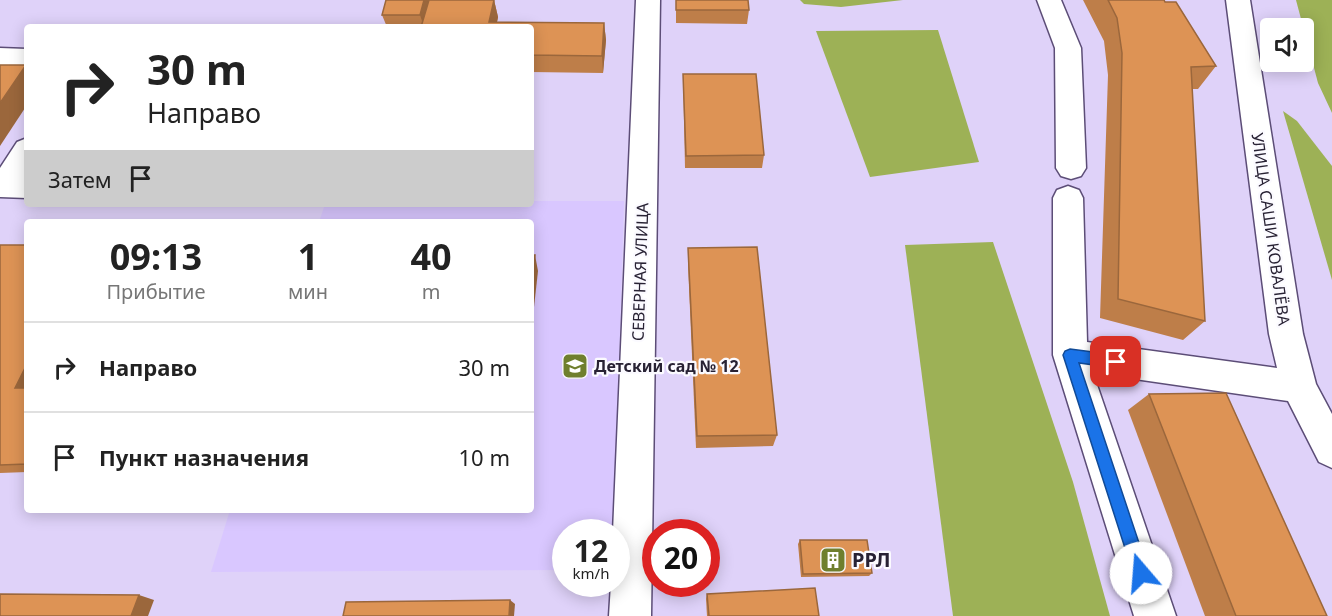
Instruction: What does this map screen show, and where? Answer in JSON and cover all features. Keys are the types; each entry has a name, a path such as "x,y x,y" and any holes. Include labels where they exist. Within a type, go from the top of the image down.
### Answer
{"street":[{"name":"СЕВЕРНАЯ УЛИЦА","path":"630,616 648,0"},
{"path":"1049,0 1068,48 1070,355 1155,616"},
{"name":"УЛИЦА САШИ КОВАЛЁВА","path":"1238,0 1286,334 1299,387 1332,450"},
{"path":"0,57 24,58"},
{"path":"24,154 3,187 24,187"},
{"path":"1070,355 1299,387"}],"shaded area":[{"name":"Детский сад № 12","path":"534,201 624,201 614,519 552,519 552,570 211,572 229,513 534,513 534,219 320,219 324,207 534,207"}],"green space":[{"path":"800,0 903,0 841,7 804,4"},
{"path":"1296,0 1332,0 1332,113 1318,83 1314,68 1314,18 1301,18"},
{"path":"938,30 979,162 870,177 816,31"},
{"path":"1283,111 1297,121 1332,166 1332,280"},
{"path":"993,242 1073,482 1110,616 953,616 905,245"}],"building":[{"path":"386,0 424,0 420,15 382,15"},
{"path":"429,0 494,0 489,22 604,23 602,56 534,55 534,24 422,24"},
{"path":"676,0 748,0 749,10 676,10"},
{"path":"1108,0 1176,2 1216,66 1191,67 1205,321 1118,299 1122,53 1117,18"},
{"path":"0,65 24,65 24,68 0,103"},
{"path":"683,74 756,74 764,155 686,156"},
{"path":"0,245 24,245 24,370 15,388 24,388 24,464 0,465"},
{"path":"757,247 777,435 697,436 688,248"},
{"path":"1226,393 1327,616 1236,616 1149,394"},
{"name":"РРЛ","path":"800,540 867,540 872,573 803,574"},
{"path":"815,588 819,616 709,616 707,597 720,597 720,593"},
{"path":"0,594 139,595 131,616 0,616"},
{"path":"510,600 509,616 343,616 346,602"}],"place":[{"name":"Детский сад № 12","path":"575,366"},
{"name":"РРЛ","path":"833,560"}],"route":[{"path":"1116,362 1070,355 1141,573"}]}
